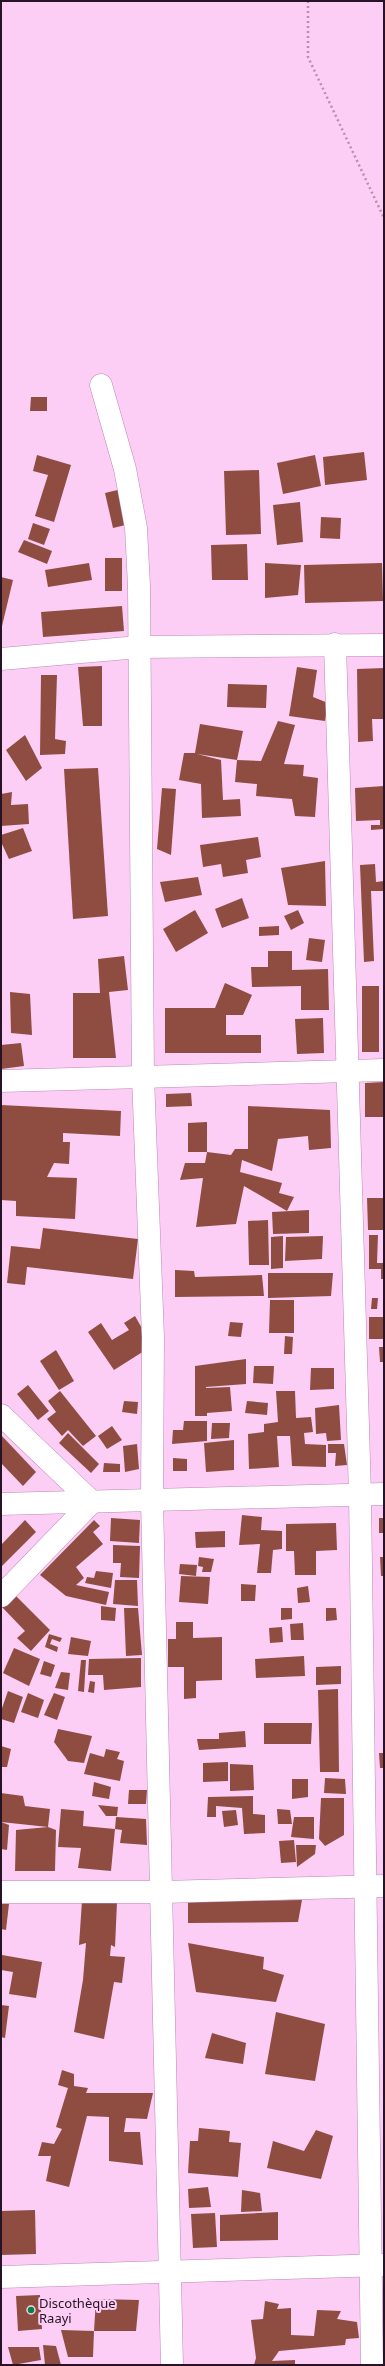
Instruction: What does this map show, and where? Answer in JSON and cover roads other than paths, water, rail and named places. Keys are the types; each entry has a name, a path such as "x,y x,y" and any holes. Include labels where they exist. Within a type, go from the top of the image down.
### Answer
{"street":[{"path":"101,385 125,469 136,528 139,647 143,1077 153,1337 152,1500 172,2365"},
{"path":"335,644 349,1071 360,1495 374,1886 377,2265 372,2365"},
{"path":"1,659 139,647 335,644 384,646"},
{"path":"1,1081 384,1070"},
{"path":"1,1415 92,1502"},
{"path":"1,1504 384,1494"},
{"path":"1,1596 92,1502"},
{"path":"1,1892 162,1892 374,1886"},
{"path":"1,2277 377,2265"}],"place":[{"name":"Discothèque Raayi","path":"31,2310"}]}
